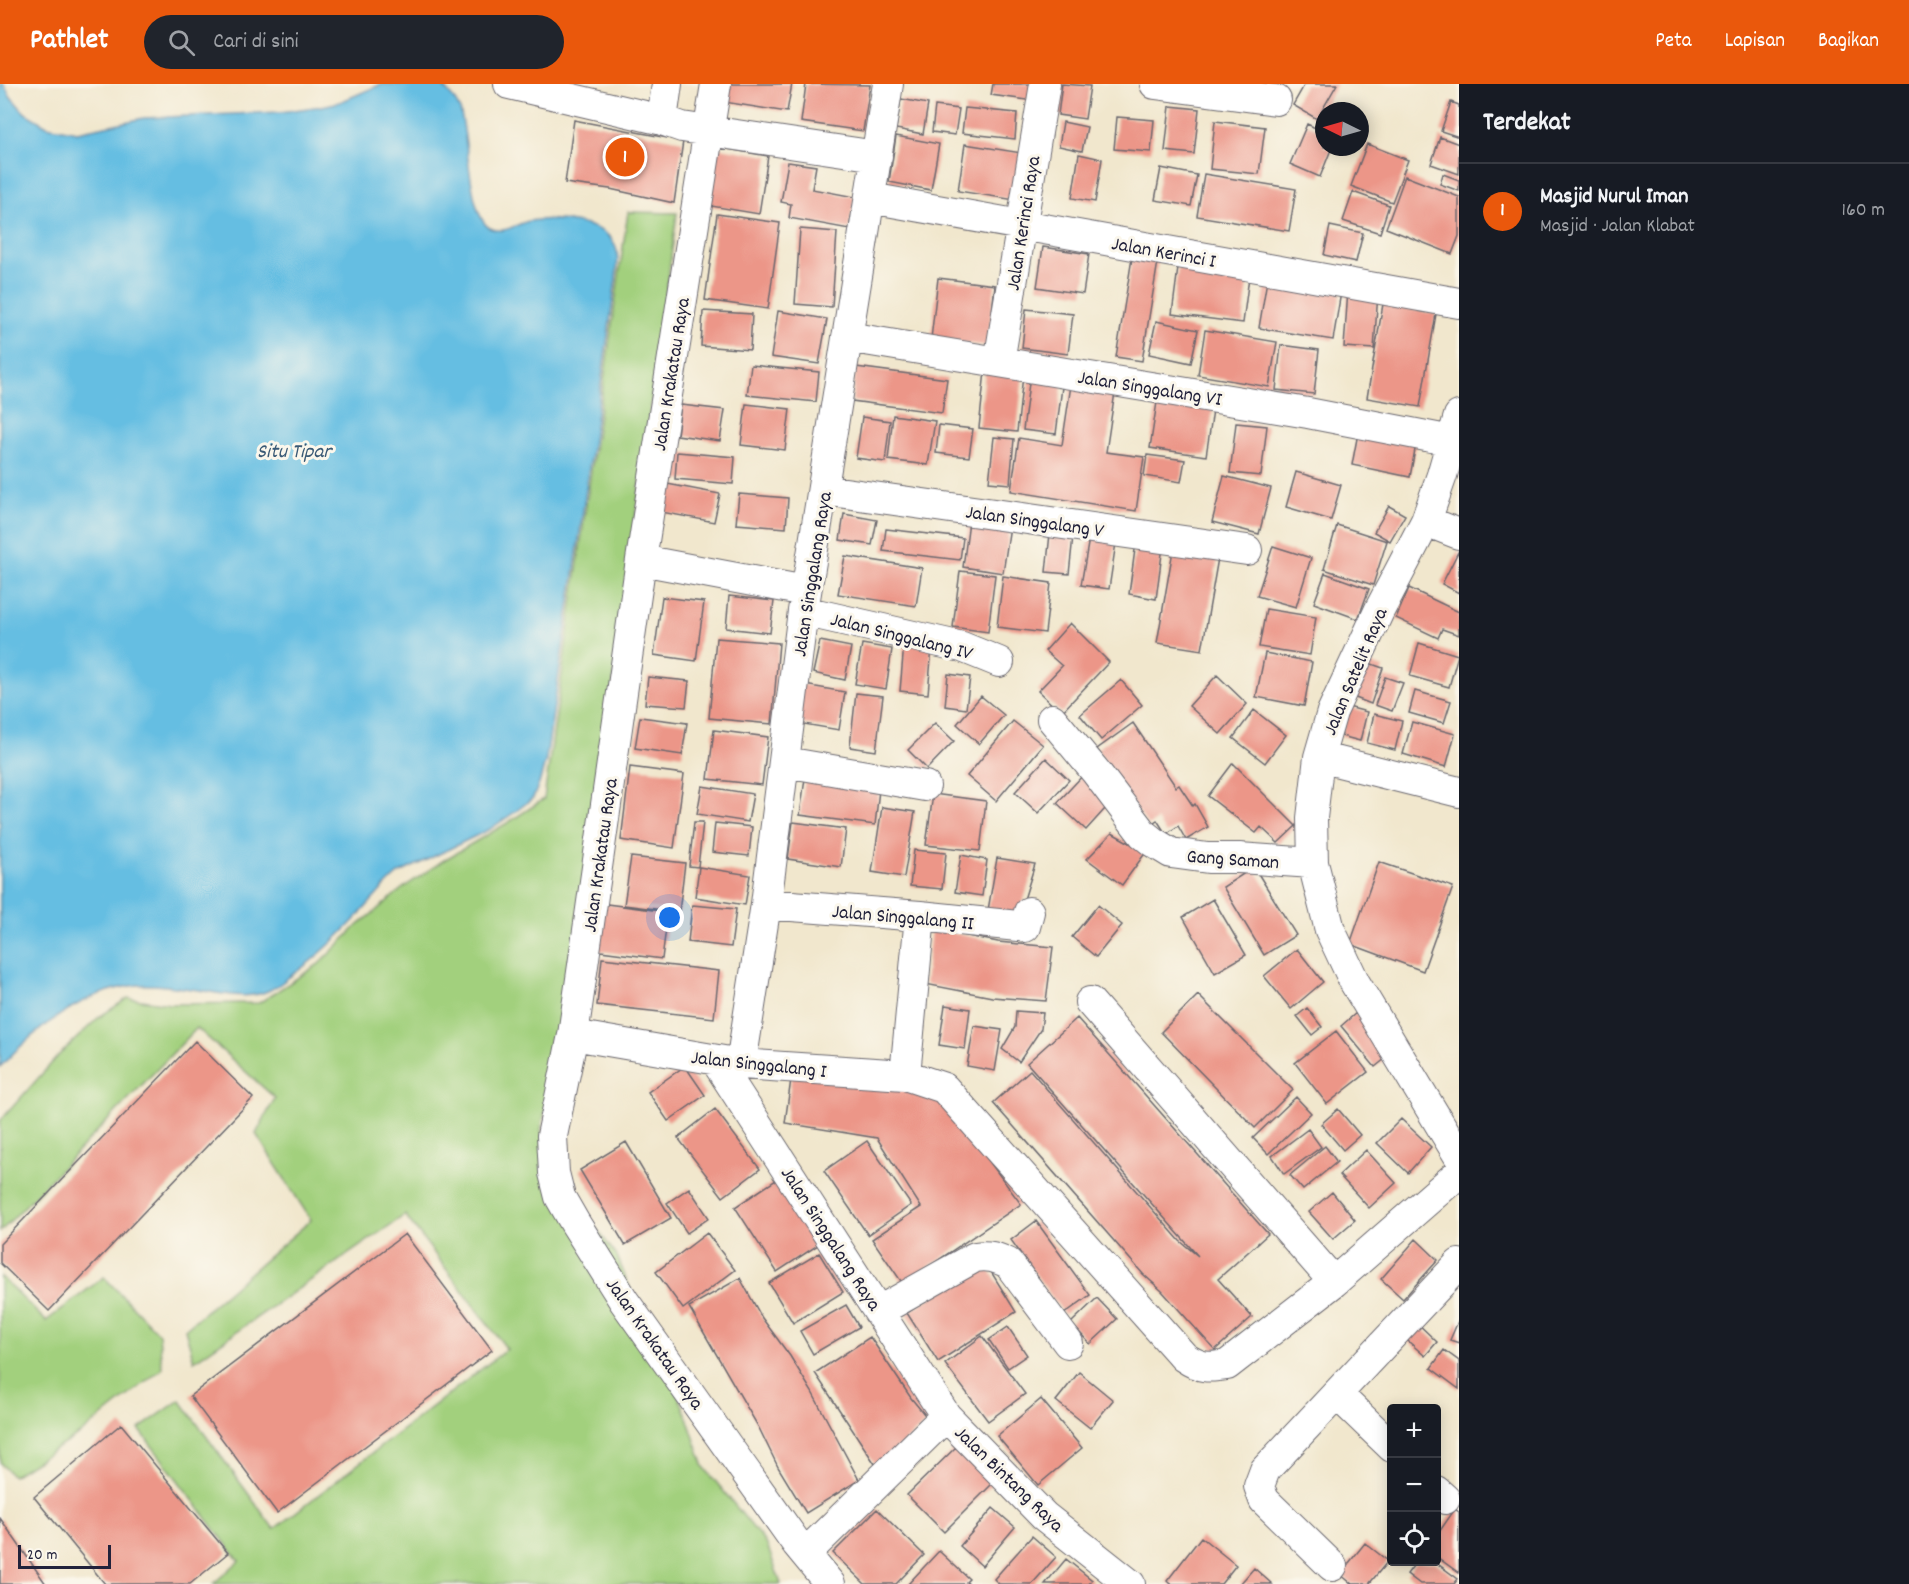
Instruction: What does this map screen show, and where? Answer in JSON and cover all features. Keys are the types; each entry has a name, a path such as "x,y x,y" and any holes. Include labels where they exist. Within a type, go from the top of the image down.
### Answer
{"street":[{"path":"509,84 709,132 877,156"},
{"path":"662,120 668,84"},
{"name":"Jalan Krakatau Raya","path":"716,84 641,560 573,1035 552,1136 554,1173 560,1197 624,1301 797,1544 830,1584"},
{"name":"Jalan Singgalang Raya","path":"888,84 805,601 766,904 729,1063 879,1311 946,1416"},
{"name":"Jalan Kerinci Raya","path":"999,362 1045,84"},
{"path":"1155,84 1276,100"},
{"name":"Jalan Kerinci I","path":"870,198 1459,303"},
{"name":"Jalan Singgalang VI","path":"848,336 1308,413 1456,429"},
{"name":"Jalan Satelit Raya","path":"1456,429 1426,521 1380,609 1337,702 1319,757 1312,818 1313,863 1330,930 1355,983 1459,1156"},
{"name":"Jalan Singgalang V","path":"824,489 1246,550"},
{"path":"1426,521 1459,534"},
{"name":"Jalan Singgalang IV","path":"641,560 805,601 962,647 999,662"},
{"name":"Gang Saman","path":"1052,719 1143,834 1171,853 1208,858 1313,863"},
{"path":"1319,757 1459,792"},
{"path":"785,762 925,786"},
{"name":"Jalan Singgalang II","path":"766,904 1025,927 1029,912"},
{"path":"906,1075 920,916"},
{"path":"1089,1002 1334,1282 1459,1173"},
{"name":"Jalan Singgalang I","path":"573,1035 729,1063 906,1075 944,1088 1184,1357 1196,1365 1210,1367 1227,1365 1334,1282"},
{"path":"879,1311 975,1257 986,1255 1008,1263 1068,1343"},
{"path":"1332,1566 1264,1500 1259,1486 1265,1470 1459,1264"},
{"path":"1337,1394 1387,1442"},
{"path":"806,1553 946,1416"},
{"name":"Jalan Bintang Raya","path":"946,1416 1044,1516 1130,1584"}],"green space":[{"path":"628,212 677,213 571,991 541,1130 572,1196 617,1256 640,1314 683,1406 704,1467 767,1545 781,1584 213,1584 239,1561 139,1429 180,1400 274,1529 507,1349 405,1215 194,1361 185,1329 311,1220 256,1134 275,1098 197,1028 0,1232 0,1121 58,1056 99,1017 128,998 170,1004 259,1003 319,964 354,929 403,888 544,799"},
{"path":"0,1276 46,1321 104,1277 159,1334 162,1369 80,1434 13,1476 0,1463"}],"water":[{"name":"Situ Tipar","path":"0,84 4,84 11,97 25,113 47,126 77,132 144,118 281,112 322,106 340,102 382,84 441,84 452,96 460,110 473,193 483,221 490,228 500,230 538,220 562,220 588,225 608,236 614,243 618,261 546,759 533,798 490,829 398,874 330,945 300,970 270,990 243,996 153,985 118,988 80,1003 62,1014 29,1039 0,1067"}],"building":[{"path":"727,84 792,84 787,112 724,102"},
{"path":"806,84 870,85 863,131 801,122"},
{"path":"993,84 1035,84 1033,101 991,95"},
{"path":"1062,84 1090,86 1085,119 1058,115"},
{"path":"1305,84 1337,84 1327,102 1315,102 1315,118 1293,105"},
{"path":"901,99 928,104 923,134 896,129"},
{"path":"1451,102 1459,105 1459,137 1441,131"},
{"path":"935,106 959,109 955,135 932,132"},
{"path":"1170,106 1199,109 1194,154 1165,151"},
{"path":"965,108 1017,113 1015,139 962,133"},
{"path":"1117,117 1154,120 1151,152 1114,149"},
{"path":"574,120 683,141 674,203 610,189 565,183"},
{"path":"1215,121 1265,127 1259,174 1210,169"},
{"path":"1063,122 1087,127 1082,151 1059,146"},
{"path":"1307,124 1315,128 1315,156 1328,156 1320,177 1290,164"},
{"path":"896,136 939,144 931,190 889,182"},
{"path":"1440,137 1459,144 1459,174 1431,164"},
{"path":"965,144 1022,153 1015,200 958,191"},
{"path":"1369,145 1408,160 1392,202 1351,186 1362,156 1369,156"},
{"path":"715,147 768,156 759,214 705,205"},
{"path":"1079,154 1102,159 1095,202 1072,198"},
{"path":"788,162 816,166 812,189 855,197 849,229 789,218 791,204 781,202"},
{"path":"1161,168 1197,175 1191,206 1155,200"},
{"path":"1204,174 1296,189 1289,231 1197,216"},
{"path":"1443,174 1459,180 1459,191 1440,184"},
{"path":"1405,176 1459,197 1459,236 1452,254 1386,228"},
{"path":"1353,192 1389,205 1380,233 1343,221"},
{"path":"717,214 780,223 768,309 705,300"},
{"path":"1330,226 1363,233 1356,262 1324,255"},
{"path":"800,229 837,232 832,307 795,304"},
{"path":"1043,247 1089,254 1083,294 1037,287"},
{"path":"1133,252 1159,255 1142,361 1116,357"},
{"path":"1178,268 1249,277 1243,323 1172,314"},
{"path":"938,278 995,285 988,346 931,339"},
{"path":"1267,280 1341,292 1333,340 1259,328"},
{"path":"1348,290 1378,293 1374,349 1344,347"},
{"path":"1383,304 1436,314 1420,407 1367,398"},
{"path":"1026,309 1073,314 1068,354 1022,348"},
{"path":"703,311 752,314 750,350 701,346"},
{"path":"778,311 827,319 819,364 771,357"},
{"path":"1156,321 1198,330 1191,363 1149,354"},
{"path":"1205,330 1277,342 1269,387 1198,375"},
{"path":"1281,345 1319,350 1314,394 1276,390"},
{"path":"751,365 819,372 816,402 747,395"},
{"path":"856,367 947,379 942,413 852,401"},
{"path":"985,371 1023,375 1017,432 979,428"},
{"path":"1030,375 1063,379 1056,434 1023,430"},
{"path":"1071,385 1115,392 1106,452 1144,457 1136,511 1011,491 1019,438 1062,445"},
{"path":"1157,402 1213,410 1206,456 1150,448"},
{"path":"746,404 790,409 785,450 741,445"},
{"path":"681,405 725,410 720,441 677,435"},
{"path":"893,415 935,421 928,465 888,460"},
{"path":"862,417 890,421 885,462 856,458"},
{"path":"1236,423 1267,426 1261,476 1230,473"},
{"path":"939,425 973,429 969,457 936,453"},
{"path":"1358,433 1416,444 1410,477 1352,465"},
{"path":"994,437 1014,439 1010,484 989,482"},
{"path":"677,452 735,457 733,484 675,479"},
{"path":"1147,455 1185,460 1181,482 1144,476"},
{"path":"1296,472 1341,485 1331,520 1286,507"},
{"path":"1224,476 1271,488 1259,534 1212,522"},
{"path":"662,483 720,494 714,522 656,511"},
{"path":"739,494 788,498 786,528 736,524"},
{"path":"1389,506 1405,515 1390,541 1374,532"},
{"path":"844,514 877,520 872,545 840,540"},
{"path":"969,521 1010,526 1003,573 963,567"},
{"path":"1051,524 1074,527 1069,574 1046,572"},
{"path":"1337,525 1387,541 1373,585 1324,569"},
{"path":"886,529 963,538 960,560 883,551"},
{"path":"1090,532 1117,536 1109,589 1081,585"},
{"path":"1136,542 1163,546 1156,599 1129,594"},
{"path":"1273,546 1311,558 1296,607 1257,596"},
{"path":"1173,550 1218,558 1202,650 1157,643"},
{"path":"1459,550 1459,593 1442,584"},
{"path":"845,556 922,568 916,606 838,594"},
{"path":"960,571 995,575 988,632 953,627"},
{"path":"1325,573 1369,589 1358,619 1314,603"},
{"path":"1003,576 1051,583 1045,633 997,627"},
{"path":"1409,588 1459,612 1459,635 1442,629 1438,638 1396,618"},
{"path":"729,596 774,601 770,633 726,628"},
{"path":"662,597 704,602 696,661 654,655"},
{"path":"1266,609 1316,617 1310,655 1259,647"},
{"path":"1070,623 1109,662 1061,713 1038,691 1062,666 1045,651"},
{"path":"716,638 779,643 772,724 709,718"},
{"path":"820,641 851,647 845,680 813,673"},
{"path":"1419,643 1458,655 1449,687 1410,676"},
{"path":"862,644 892,649 886,689 855,684"},
{"path":"904,644 932,647 928,694 900,691"},
{"path":"1265,653 1312,662 1304,706 1256,697"},
{"path":"1366,662 1383,668 1371,704 1353,697"},
{"path":"948,674 970,677 966,709 945,706"},
{"path":"1217,675 1247,704 1220,734 1189,706"},
{"path":"648,677 689,681 686,707 645,704"},
{"path":"1385,677 1403,683 1392,711 1375,705"},
{"path":"1121,680 1142,705 1101,740 1080,715"},
{"path":"799,684 845,692 839,730 792,722"},
{"path":"1415,691 1451,701 1444,723 1409,713"},
{"path":"856,693 883,696 876,751 850,747"},
{"path":"981,696 1004,715 979,744 957,724"},
{"path":"1348,707 1367,712 1360,741 1341,736"},
{"path":"1254,710 1286,735 1265,763 1233,738"},
{"path":"1374,714 1402,721 1395,750 1367,743"},
{"path":"640,717 687,723 682,755 635,748"},
{"path":"1013,721 1043,745 996,801 967,776"},
{"path":"1412,722 1455,734 1446,767 1403,754"},
{"path":"935,723 954,741 927,769 908,750"},
{"path":"1133,723 1176,787 1179,785 1193,806 1195,804 1208,827 1186,840 1178,826 1166,834 1157,820 1148,826 1097,749"},
{"path":"714,730 768,737 762,785 708,779"},
{"path":"1046,758 1069,780 1038,813 1015,792"},
{"path":"1233,763 1296,826 1278,843 1261,827 1256,833 1208,796"},
{"path":"630,767 684,774 674,848 621,840"},
{"path":"806,771 880,781 875,825 800,815"},
{"path":"1086,772 1114,799 1086,830 1057,803"},
{"path":"702,786 753,794 748,822 697,814"},
{"path":"933,794 986,801 980,851 926,845"},
{"path":"882,807 915,812 904,877 872,872"},
{"path":"694,822 703,822 698,867 689,866"},
{"path":"793,822 846,829 841,867 788,859"},
{"path":"715,823 752,827 749,856 712,852"},
{"path":"1112,833 1146,852 1122,885 1087,859"},
{"path":"914,850 946,853 942,889 910,886"},
{"path":"961,855 987,860 982,896 955,892"},
{"path":"631,857 685,863 679,912 624,905"},
{"path":"997,858 1035,864 1018,919 987,916"},
{"path":"1379,862 1453,887 1423,971 1350,944"},
{"path":"699,867 750,875 745,905 695,897"},
{"path":"1254,867 1296,935 1264,955 1223,887"},
{"path":"1213,899 1246,955 1215,973 1183,917"},
{"path":"599,903 668,912 662,959 593,950"},
{"path":"692,905 736,909 731,947 688,942"},
{"path":"1098,905 1122,925 1096,957 1072,937"},
{"path":"931,929 998,942 1053,947 1046,1001 992,997 925,984"},
{"path":"1297,949 1323,982 1291,1009 1264,976"},
{"path":"602,958 719,971 714,1018 597,1005"},
{"path":"1198,995 1293,1090 1255,1128 1161,1032"},
{"path":"945,1005 970,1009 965,1049 939,1045"},
{"path":"1307,1008 1322,1027 1312,1035 1297,1016"},
{"path":"1016,1011 1043,1013 1041,1029 1019,1062 1002,1049 1015,1027"},
{"path":"1356,1013 1391,1054 1375,1067 1341,1026"},
{"path":"1077,1018 1268,1234 1218,1279 1252,1317 1215,1350 1162,1291 1143,1274 993,1103 1030,1070 1180,1241 1198,1256 1027,1063"},
{"path":"974,1026 1002,1030 995,1071 967,1066"},
{"path":"1336,1031 1368,1072 1327,1104 1295,1063"},
{"path":"195,1041 253,1098 49,1311 0,1263 0,1244"},
{"path":"685,1066 705,1095 668,1121 648,1092"},
{"path":"792,1072 932,1085 1021,1204 903,1284 872,1239 921,1207 877,1138 785,1123"},
{"path":"1296,1097 1311,1113 1268,1154 1253,1138"},
{"path":"715,1109 760,1169 723,1197 678,1138"},
{"path":"1338,1109 1360,1135 1343,1150 1321,1124"},
{"path":"1401,1119 1431,1147 1408,1173 1377,1143"},
{"path":"1308,1129 1321,1147 1284,1174 1272,1156"},
{"path":"867,1141 911,1205 868,1235 824,1171"},
{"path":"626,1142 671,1218 625,1245 580,1170"},
{"path":"1325,1146 1337,1162 1303,1190 1290,1175"},
{"path":"1366,1150 1396,1183 1369,1208 1339,1175"},
{"path":"779,1178 821,1243 777,1272 735,1207"},
{"path":"689,1188 709,1218 687,1233 667,1203"},
{"path":"1332,1192 1355,1220 1333,1239 1309,1212"},
{"path":"1036,1221 1090,1295 1064,1314 1011,1240"},
{"path":"707,1233 735,1270 683,1309 656,1272"},
{"path":"405,1234 492,1350 277,1513 190,1396"},
{"path":"1416,1239 1438,1260 1403,1299 1381,1279"},
{"path":"819,1253 843,1292 793,1323 769,1283"},
{"path":"985,1262 1016,1312 938,1362 907,1313"},
{"path":"740,1278 762,1318 790,1356 812,1392 859,1480 806,1513 689,1307"},
{"path":"1097,1298 1117,1319 1090,1344 1071,1323"},
{"path":"846,1305 859,1327 813,1354 800,1331"},
{"path":"1413,1319 1437,1342 1425,1356 1400,1334"},
{"path":"1459,1319 1459,1343 1450,1340"},
{"path":"1008,1327 1027,1355 1008,1368 989,1340"},
{"path":"982,1336 1025,1394 988,1421 945,1364"},
{"path":"870,1337 911,1398 929,1420 877,1467 815,1373"},
{"path":"1444,1350 1459,1361 1459,1389 1431,1368"},
{"path":"1079,1372 1113,1400 1090,1428 1056,1401"},
{"path":"1041,1399 1082,1448 1038,1485 997,1436"},
{"path":"121,1424 228,1553 190,1584 105,1584 34,1497"},
{"path":"956,1447 992,1484 944,1532 907,1495"},
{"path":"993,1508 1015,1527 982,1566 960,1546"},
{"path":"877,1509 924,1555 896,1584 865,1584 833,1553"},
{"path":"1455,1509 1459,1512 1459,1573 1441,1560 1441,1529"},
{"path":"0,1518 46,1584 0,1584"},
{"path":"1032,1536 1056,1557 1032,1584 999,1584 994,1579"},
{"path":"1201,1537 1236,1565 1221,1584 1170,1584 1167,1581"},
{"path":"1365,1543 1387,1560 1369,1584 1352,1584 1340,1574"},
{"path":"939,1551 969,1579 966,1582 969,1584 908,1584"},
{"path":"1066,1559 1092,1580 1089,1584 1045,1584"},
{"path":"1413,1566 1440,1566 1458,1579 1454,1584 1420,1584 1407,1574"},
{"path":"1254,1568 1272,1584 1240,1584"}],"place":[{"name":"Masjid Nurul Iman","path":"625,157"}]}
